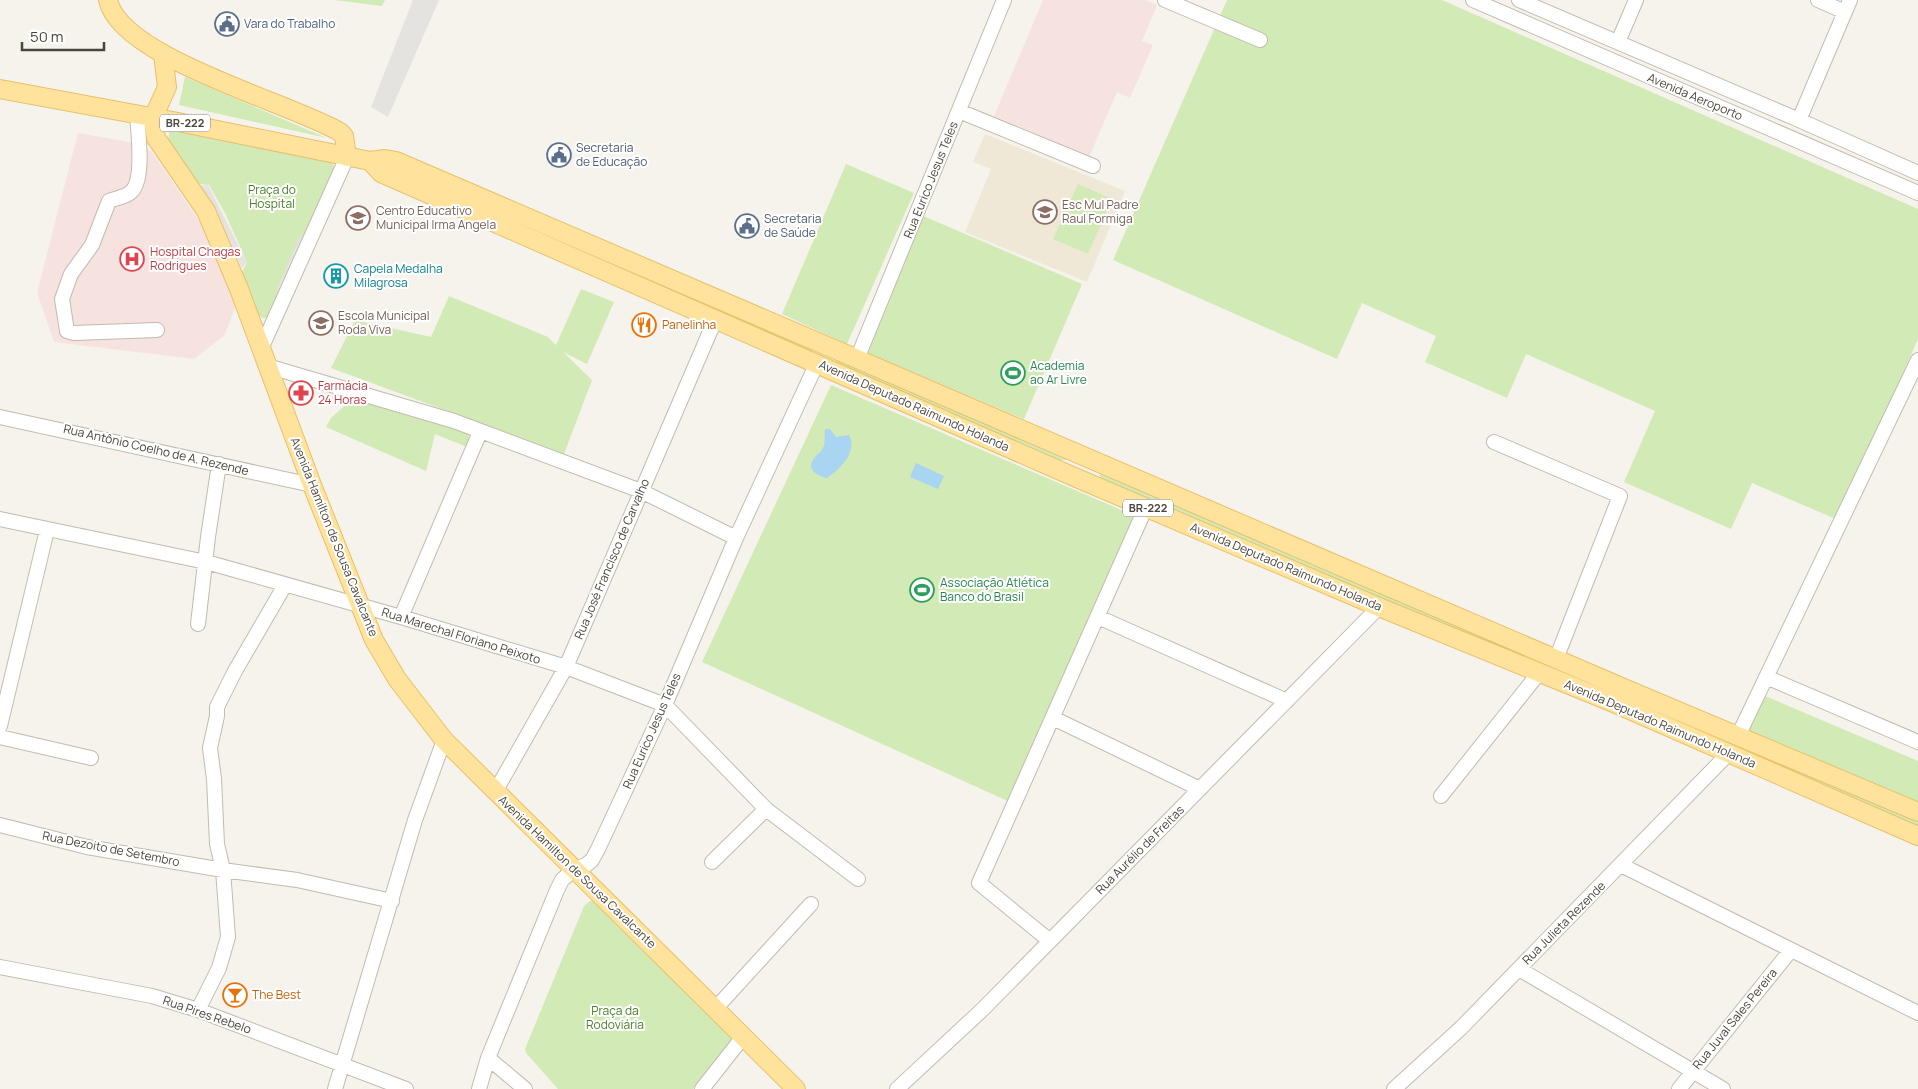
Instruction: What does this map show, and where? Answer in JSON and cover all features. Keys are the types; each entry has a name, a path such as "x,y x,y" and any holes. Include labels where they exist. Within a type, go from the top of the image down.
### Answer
{"main road":[{"path":"108,0 111,11 122,24 163,54 191,68 336,129 344,136 347,157"},
{"path":"119,0 122,24"},
{"path":"163,54 166,87"},
{"path":"145,117 166,87 191,68"},
{"name":"BR-222","path":"0,89 379,164"},
{"name":"Avenida Hamilton de Sousa Cavalcante","path":"145,117 156,138 206,211 239,289 312,485 360,606 374,640 397,679 444,740 796,1089"},
{"name":"Avenida Deputado Raimundo Holanda","path":"379,164 396,160 1556,659 1918,812"},
{"name":"Avenida Deputado Raimundo Holanda","path":"379,164 715,320 1079,479 1379,607 1616,704 1918,836"},
{"path":"1079,479 1091,459"},
{"path":"1616,704 1626,688"}],"street":[{"name":"Rua Eurico Jesus Teles","path":"857,359 1004,0"},
{"path":"1164,0 1189,5 1260,40"},
{"name":"Avenida Aeroporto","path":"1473,0 1918,193"},
{"name":"Avenida Aeroporto","path":"1519,0 1918,173"},
{"path":"1618,42 1636,0"},
{"path":"1799,120 1848,6 1818,0"},
{"path":"959,110 1093,166"},
{"path":"145,117 135,187 130,193 109,201 92,245 71,274 62,299 67,331 74,333 157,330"},
{"path":"261,349 347,157"},
{"name":"Rua José Francisco de Carvalho","path":"495,792 566,667 715,320"},
{"path":"1738,736 1918,360"},
{"name":"Rua Eurico Jesus Teles","path":"479,1089 488,1058 557,890 562,880 574,869 586,865 592,860 665,705 736,538 817,363"},
{"path":"267,366 454,421 641,492 736,538"},
{"name":"Rua Antônio Coelho de A. Rezende","path":"0,417 312,485"},
{"path":"401,617 480,432"},
{"path":"1494,442 1620,496 1556,659"},
{"path":"198,624 219,464"},
{"path":"1050,941 979,883 1146,507"},
{"name":"Rua Marechal Floriano Peixoto","path":"0,519 206,562 401,617 566,667 665,705 766,809 858,879"},
{"path":"0,726 46,530"},
{"path":"198,1010 219,968 228,937 223,870 216,844 214,779 210,748 217,708 235,671 285,585"},
{"name":"Rua Aurélio de Freitas","path":"897,1089 983,1009 1379,607"},
{"path":"1098,617 1287,701"},
{"path":"1440,796 1539,673"},
{"path":"1766,677 1918,742"},
{"path":"1052,718 1200,789"},
{"path":"0,737 91,758"},
{"path":"335,1089 415,820 444,740"},
{"name":"Rua Julieta Rezende","path":"1394,1089 1461,1028 1729,753"},
{"path":"712,862 766,809"},
{"name":"Rua Dezoito de Setembro","path":"0,825 87,847 223,870 297,880 392,901"},
{"path":"1621,865 1918,1013"},
{"path":"716,1008 811,904"},
{"name":"Rua Juval Sales Pereira","path":"1679,1089 1791,950"},
{"name":"Rua Pires Rebelo","path":"0,967 152,996 198,1010 406,1089"},
{"path":"1519,969 1723,1089"},
{"path":"702,1089 743,1037"},
{"path":"488,1058 525,1089"}],"shaded area":[{"path":"413,0 439,0 388,117 371,107"},
{"path":"1043,0 1146,0 1157,5 1142,41 1153,45 1130,98 1117,92 1089,157 994,116"},
{"name":"Hospital Chagas Rodrigues","path":"78,133 135,143 152,152 202,225 238,301 224,336 194,359 54,342 37,293"},
{"name":"Esc Mul Padre Raul Formiga","path":"985,134 1125,191 1087,282 965,232 991,169 973,162"},
{"path":"208,185 247,262 242,268 200,186"},
{"path":"314,228 282,296 277,289 300,236"}],"green space":[{"path":"334,0 385,0 382,6"},
{"path":"1227,0 1442,0 1918,209 1918,339 1838,520 1752,483 1731,529 1624,482 1655,411 1526,354 1507,398 1425,362 1436,336 1362,303 1337,359 1113,260"},
{"path":"185,77 327,138 179,105"},
{"name":"Praça do Hospital","path":"174,126 326,160 333,164 335,169 270,318 262,318 258,314 242,272 247,262 225,213 209,185 199,184 168,139 170,129"},
{"path":"846,164 914,193 847,344 782,314"},
{"path":"394,165 813,345 814,350 810,353 391,172"},
{"path":"1078,184 1112,199 1088,254 1053,239"},
{"path":"921,215 1082,284 1024,419 863,351"},
{"path":"581,289 614,302 587,364 563,352 592,380 564,454 331,368 355,320 431,337 449,296 548,337 556,345"},
{"path":"840,357 1080,464 1070,460 1058,460 836,364 836,360"},
{"name":"Associação Atlética Banco do Brasil","path":"831,385 1140,518 1014,804 702,662"},
{"path":"353,398 469,434 467,447 435,434 426,471 326,427 331,418"},
{"path":"1100,472 1596,685 1586,685 1100,478"},
{"path":"1765,696 1918,761 1918,803 1748,731"},
{"path":"1643,701 1918,817 1918,827 1639,707"},
{"name":"Praça da Rodoviária","path":"590,901 595,901 733,1038 693,1089 558,1089 526,1053 525,1049 584,906"}],"water":[{"path":"825,429 830,429 836,437 849,435 851,441 851,448 846,460 827,478 813,471 811,465 823,448"},
{"path":"916,463 944,476 938,489 910,477"}],"place":[{"name":"Vara do Trabalho","path":"227,24"},
{"name":"Secretaria de Educação","path":"559,155"},
{"name":"Esc Mul Padre Raul Formiga","path":"1045,212"},
{"name":"Centro Educativo Municipal Irma Angela","path":"358,218"},
{"name":"Secretaria de Saúde","path":"747,226"},
{"name":"Hospital Chagas Rodrigues","path":"132,259"},
{"name":"Capela Medalha Milagrosa","path":"336,276"},
{"name":"Escola Municipal Roda Viva","path":"321,323"},
{"name":"Panelinha","path":"644,325"},
{"name":"Academia ao Ar Livre","path":"1013,373"},
{"name":"Farmácia 24 Horas","path":"301,393"},
{"name":"Associação Atlética Banco do Brasil","path":"922,590"},
{"name":"The Best","path":"235,995"}]}
